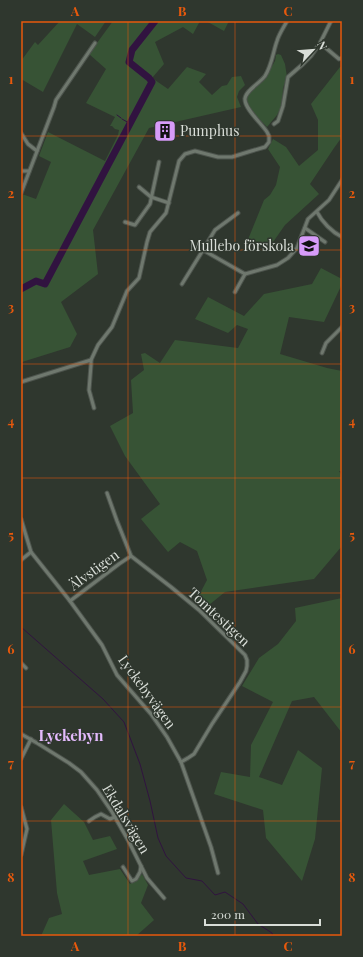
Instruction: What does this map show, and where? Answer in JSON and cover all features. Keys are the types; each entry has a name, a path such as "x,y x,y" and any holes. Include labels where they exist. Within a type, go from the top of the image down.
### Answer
{"street":[{"path":"94,408 89,390 91,360 98,346 112,327 127,291 139,278 150,232 166,213 179,161 185,154 195,151 218,157 232,156 264,147 269,142 267,132 244,100 246,94 265,76 273,58 277,40 287,21"},
{"path":"274,124 278,121 284,106 288,77 311,56 320,43 331,21"},
{"path":"21,193 56,100 95,43"},
{"path":"320,43 339,59 342,58"},
{"path":"21,133 28,144 37,151"},
{"path":"125,222 135,225 150,204 159,162"},
{"path":"21,171 29,171"},
{"path":"235,292 245,274 276,265 288,258 297,248 308,219 329,200 342,180"},
{"path":"139,187 152,197 169,203"},
{"path":"317,212 320,218 342,237"},
{"path":"182,284 215,230 238,213"},
{"path":"304,228 325,242"},
{"path":"203,250 245,274"},
{"path":"322,352 326,343 342,327"},
{"path":"21,382 91,360"},
{"name":"Tomtestigen","path":"107,493 116,521 131,556 171,587 207,618 245,655 247,660 246,671 240,682 194,754 181,762"},
{"name":"Lyckebyvägen","path":"21,519 31,552 70,601 102,645 117,675 151,714 167,737 181,762 211,847 218,873"},
{"path":"21,560 31,552"},
{"name":"Älvstigen","path":"70,601 131,556"},
{"path":"21,663 26,668"},
{"name":"Ekdalsvägen","path":"21,734 60,757 81,772 104,799 139,859 147,878 164,898"},
{"path":"21,759 31,739"},
{"path":"21,807 27,829 21,855"},
{"path":"89,821 102,814 110,819 115,817"},
{"path":"123,867 132,881 136,879 140,872 141,866"}],"green space":[{"path":"60,21 106,21 95,37 77,24 43,92 21,79 21,61 35,42 38,45"},
{"path":"113,21 200,21 193,34 183,27 155,42 164,64 152,78 168,89 187,67 206,74 199,82 212,95 222,86 227,85 232,77 241,76 245,85 239,91 237,97 241,107 149,128 93,230 98,274 61,302 77,334 70,347 22,362 21,364 22,194 36,199 51,162 39,156 48,132 105,161 118,135 119,130 110,126 115,117 86,103 106,69 89,54"},
{"path":"206,21 229,21 224,31"},
{"path":"276,55 281,55 285,64 287,77 283,88 282,106 267,127 250,108 247,95 263,81 275,61"},
{"path":"340,67 342,67 342,137 310,184 319,194 285,225 271,245 247,242 264,200 270,195 276,185 280,167 268,149 273,139 286,147 299,166 318,150 318,120 311,104"},
{"path":"321,268 342,279 342,284 324,322 289,317 280,354 342,371 342,471 339,471 342,476 342,546 314,579 225,592 209,605 195,603 207,580 197,551 180,542 168,552 141,519 160,504 125,456 110,426 133,413 131,380 144,370 141,354 145,353 160,363 175,340 238,348 248,329 237,325 228,333 195,319 208,297 244,316 264,294 312,284"},
{"path":"342,598 342,733 314,697 292,701 259,777 282,785 298,750 322,768 315,839 302,881 266,838 263,810 214,794 221,772 250,777 251,745 273,702 242,686 259,658 278,644 296,621 295,608"},
{"path":"64,804 84,822 93,840 110,836 117,849 83,861 89,875 120,869 130,884 142,874 148,885 141,903 154,920 136,936 41,936 49,918 62,914 57,893 51,820"}],"waterway":[{"path":"21,289 36,281 45,284 152,82 129,62 132,50 155,21"},
{"path":"117,115 121,118"},
{"path":"122,119 129,123"},
{"path":"21,627 103,699 124,722 140,764 158,838 166,856 186,878 202,881 215,895 225,892 243,904 258,924 272,933 273,936"}],"place":[{"name":"Pumphus","path":"165,131"},
{"name":"Mullebo förskola","path":"309,246"}],"district":[{"name":"Lyckebyn","path":"71,736"}]}
